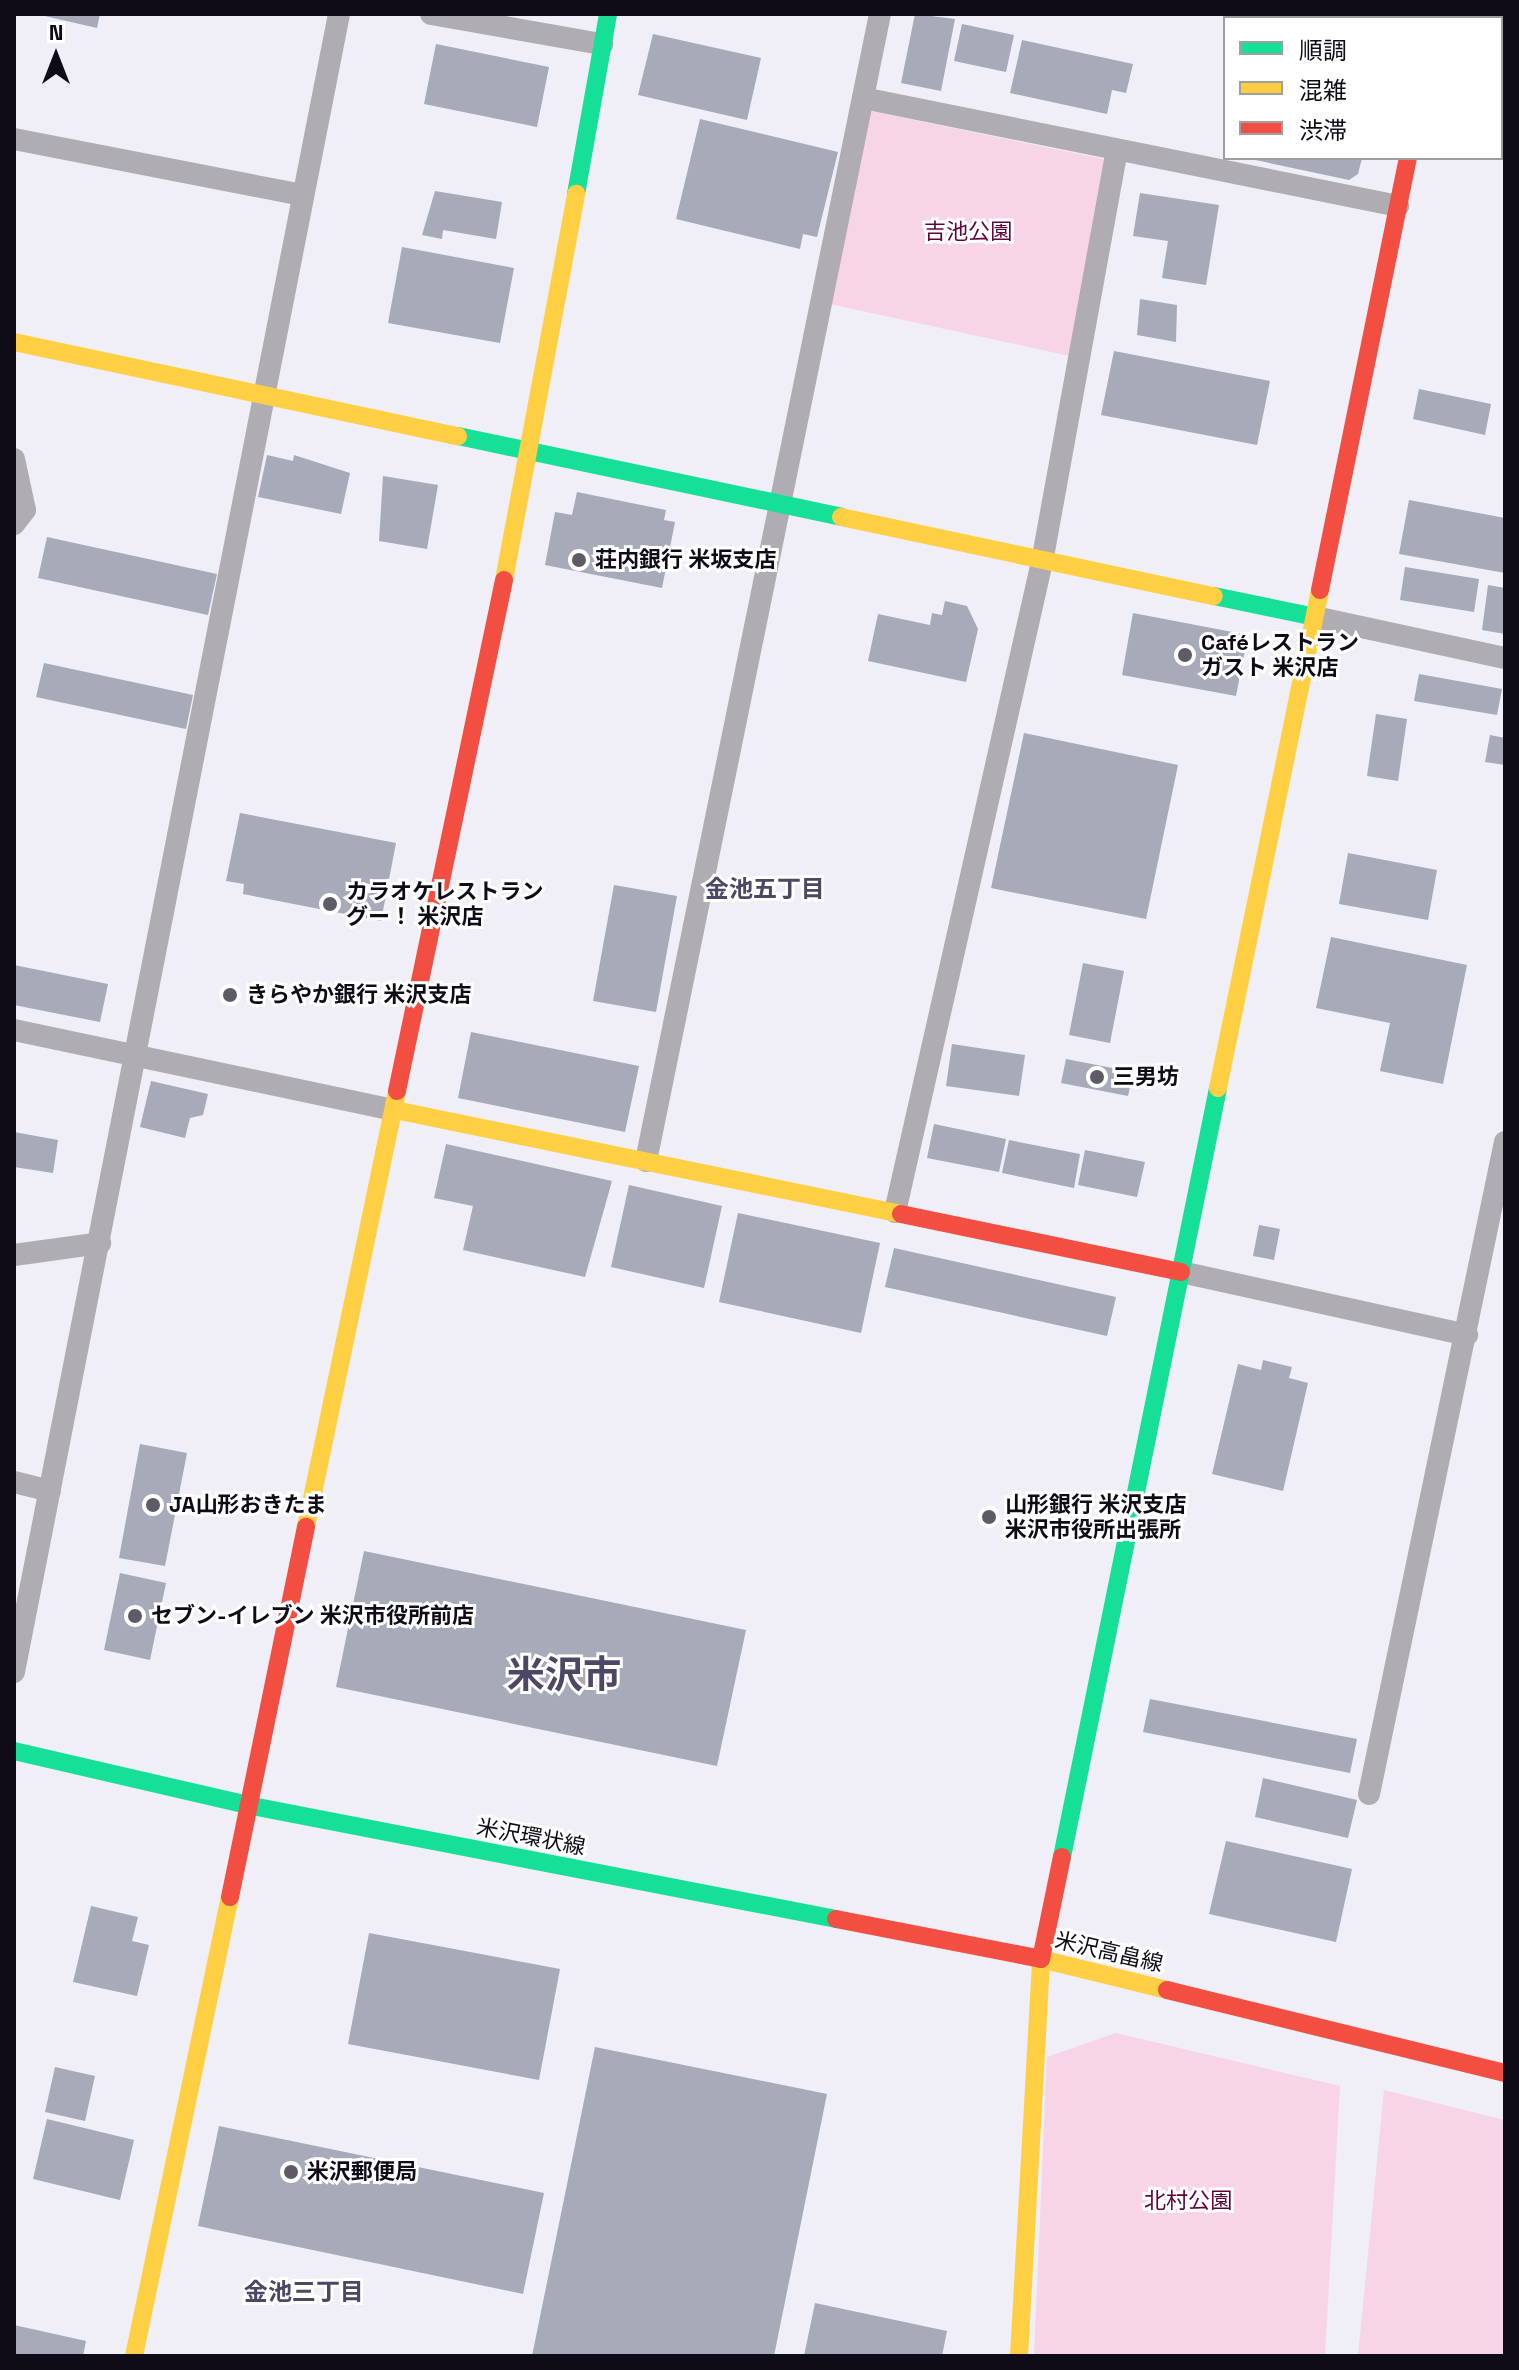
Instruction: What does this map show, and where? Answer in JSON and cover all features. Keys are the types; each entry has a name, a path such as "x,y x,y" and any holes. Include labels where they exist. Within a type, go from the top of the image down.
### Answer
{"street":[{"path":"14,1672 138,1056 261,398 339,14"},
{"path":"431,14 602,44"},
{"path":"134,2356 252,1806 530,453 608,14"},
{"path":"646,1161 880,14"},
{"path":"863,98 1116,153 1398,206"},
{"path":"14,139 302,195"},
{"path":"895,1212 1042,562 1116,153"},
{"path":"1041,1959 1408,160"},
{"path":"14,342 779,508 1505,658"},
{"path":"14,459 25,510 14,524"},
{"path":"14,1030 1181,1272 1467,1335"},
{"path":"1369,1794 1505,1142"},
{"path":"14,1255 100,1243"},
{"path":"14,1482 50,1491"},
{"name":"米沢環状線","path":"14,1751 252,1806 1041,1959"},
{"name":"米沢高畠線","path":"1019,2356 1041,1959 1505,2073"}],"green space":[{"name":"吉池公園","path":"871,111 1108,160 1070,356 830,304"},
{"name":"北村公園","path":"1116,2033 1340,2086 1325,2356 1034,2356 1047,2057"},
{"path":"1384,2090 1505,2120 1505,2356 1358,2356"}],"building":[{"path":"36,14 100,14 97,28"},
{"path":"915,14 955,19 941,91 901,83"},
{"path":"1505,14 1505,50 1503,16 1500,16"},
{"path":"962,24 1014,35 1006,72 954,61"},
{"path":"653,34 761,58 747,120 638,95"},
{"path":"1022,40 1133,64 1126,93 1112,90 1107,114 1010,93"},
{"path":"436,44 549,67 537,127 424,104"},
{"path":"700,119 838,152 817,237 803,234 800,249 676,219"},
{"path":"1255,160 1362,160 1358,174 1349,180"},
{"path":"435,191 502,202 496,239 443,230 442,239 422,235"},
{"path":"1140,193 1219,205 1206,285 1162,278 1168,241 1133,236"},
{"path":"402,247 514,268 500,343 388,323"},
{"path":"1140,299 1177,305 1176,342 1137,335"},
{"path":"1114,351 1270,381 1257,445 1101,415"},
{"path":"1419,389 1491,404 1485,435 1413,419"},
{"path":"267,455 293,461 294,455 350,473 341,514 258,497"},
{"path":"383,476 438,485 427,549 379,541"},
{"path":"577,492 666,510 664,520 675,522 662,588 545,565 555,512 572,515"},
{"path":"1409,500 1505,518 1505,573 1399,554"},
{"path":"47,537 217,574 208,615 38,578"},
{"path":"1405,567 1479,579 1474,612 1400,600"},
{"path":"1488,585 1505,588 1505,634 1482,630"},
{"path":"945,601 967,606 978,629 966,682 868,661 878,614 930,625 932,613 942,615"},
{"name":"Caféレストラン ガスト 米沢店","path":"1133,613 1248,635 1236,696 1122,675"},
{"path":"44,663 193,695 186,729 36,697"},
{"path":"1419,674 1502,689 1497,715 1414,701"},
{"path":"1376,714 1407,719 1398,781 1367,776"},
{"path":"1024,733 1178,765 1146,919 991,888"},
{"path":"1490,735 1505,738 1505,765 1485,762"},
{"path":"240,813 396,843 381,921 243,894 244,884 226,881"},
{"path":"1348,853 1437,870 1428,920 1339,904"},
{"path":"614,885 677,896 656,1012 593,1001"},
{"path":"1331,937 1467,965 1443,1084 1380,1071 1390,1023 1316,1008"},
{"path":"1083,963 1124,971 1110,1043 1069,1035"},
{"path":"14,965 108,984 100,1022 14,1005"},
{"path":"471,1032 639,1066 625,1132 458,1098"},
{"path":"952,1044 1025,1055 1019,1096 946,1086"},
{"name":"三男坊","path":"1066,1059 1133,1072 1128,1096 1061,1083"},
{"path":"151,1081 208,1094 203,1115 190,1118 185,1138 140,1127"},
{"path":"934,1124 1006,1139 999,1172 927,1158"},
{"path":"14,1132 58,1140 53,1173 14,1167"},
{"path":"1009,1140 1080,1154 1074,1188 1002,1173"},
{"path":"446,1144 612,1181 585,1277 463,1250 473,1206 434,1198"},
{"path":"1085,1150 1145,1162 1137,1197 1078,1185"},
{"path":"629,1185 722,1206 704,1288 611,1267"},
{"path":"738,1213 880,1243 861,1333 719,1302"},
{"path":"1259,1225 1280,1229 1274,1260 1253,1256"},
{"path":"894,1248 1116,1297 1107,1336 885,1287"},
{"path":"1263,1360 1292,1367 1289,1378 1308,1383 1283,1491 1212,1474 1238,1364 1261,1370"},
{"name":"JA山形おきたま","path":"140,1444 187,1453 165,1566 119,1558"},
{"path":"364,1551 746,1630 717,1766 336,1687"},
{"name":"セブン-イレブン 米沢市役所前店","path":"120,1573 166,1583 150,1660 104,1650"},
{"path":"1150,1699 1357,1739 1350,1773 1143,1732"},
{"path":"1263,1778 1357,1800 1348,1838 1255,1817"},
{"path":"1226,1841 1352,1869 1336,1942 1209,1914"},
{"path":"91,1906 138,1917 132,1941 149,1945 137,1996 73,1982"},
{"path":"369,1933 560,1969 539,2080 348,2044"},
{"path":"595,2047 827,2094 774,2356 532,2356"},
{"path":"55,2067 95,2076 85,2121 45,2112"},
{"path":"47,2119 134,2140 120,2200 33,2179"},
{"path":"219,2126 544,2193 523,2294 198,2226"},
{"path":"815,2303 947,2331 942,2356 804,2356"},
{"path":"14,2325 86,2341 83,2356 14,2356"}],"traffic: fast":[{"path":"576,194 608,14"},
{"path":"458,436 841,517"},
{"path":"1214,596 1315,617"},
{"path":"1062,1857 1218,1088"},
{"path":"14,1751 252,1806 836,1919"}],"traffic: slow":[{"path":"504,580 576,194"},
{"path":"14,342 458,436"},
{"path":"841,517 1214,596"},
{"path":"1218,1088 1320,590"},
{"path":"306,1527 397,1091"},
{"path":"395,1110 901,1214"},
{"path":"134,2356 230,1897"},
{"path":"1019,2356 1041,1959 1167,1990"}],"traffic: jam":[{"path":"1320,590 1408,160"},
{"path":"397,1091 504,580"},
{"path":"901,1214 1181,1272"},
{"path":"230,1897 306,1527"},
{"path":"836,1919 1041,1959 1062,1857"},
{"path":"1167,1990 1505,2073"}],"place":[{"name":"荘内銀行 米坂支店","path":"579,560"},
{"name":"Caféレストラン ガスト 米沢店","path":"1185,655"},
{"name":"カラオケレストラン グー！ 米沢店","path":"330,904"},
{"name":"きらやか銀行 米沢支店","path":"230,995"},
{"name":"三男坊","path":"1097,1077"},
{"name":"JA山形おきたま","path":"153,1505"},
{"name":"山形銀行 米沢支店 米沢市役所出張所","path":"989,1517"},
{"name":"セブン-イレブン 米沢市役所前店","path":"135,1616"},
{"name":"米沢郵便局","path":"291,2172"}],"district":[{"name":"金池五丁目","path":"765,889"},
{"name":"米沢市","path":"564,1676"},
{"name":"金池三丁目","path":"304,2292"}]}
